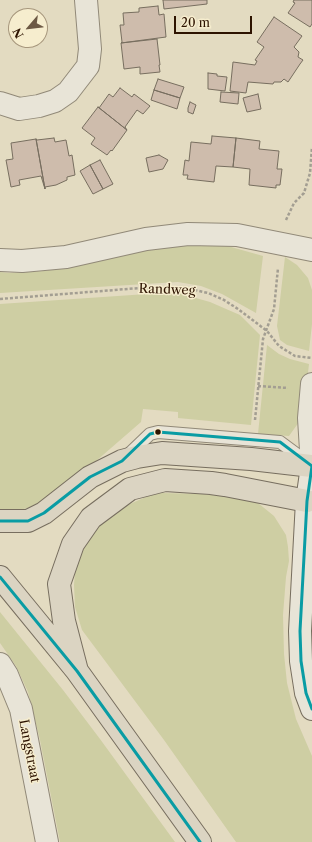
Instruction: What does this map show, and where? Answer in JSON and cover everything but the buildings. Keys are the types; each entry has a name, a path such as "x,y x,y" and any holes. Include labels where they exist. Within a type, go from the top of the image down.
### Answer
{"main road":[{"path":"0,521 28,521 44,513 90,477 122,461 137,457 162,453 312,465"},
{"path":"77,671 64,621 59,584 73,544 92,518 130,489 165,480 211,483 225,484 307,501"},
{"path":"0,577 77,671 200,842"}],"street":[{"path":"0,104 19,109 39,106 55,101 68,92 88,66 90,49 86,0"},
{"path":"0,260 22,261 66,257 146,239 188,234 237,236 312,250"},
{"path":"312,384 309,418 312,465 307,501 300,631 301,661 306,694 312,709"},
{"name":"Langstraat","path":"0,664 7,675 21,709 46,842"}],"path":[{"name":"Randweg","path":"0,299 140,288 190,289 208,293 224,300 267,331 279,346 295,356 312,358"},
{"path":"255,422 263,339 267,331"}],"green space":[{"path":"217,243 263,256 256,313 222,294 201,286 178,282 0,293 0,272 9,273 44,271 166,245"},
{"path":"285,257 297,265 308,278 312,290 312,324 309,351 287,345 280,340 277,326"},
{"path":"178,293 210,302 240,315 260,335 251,425 178,418 178,412 143,409 141,422 88,468 48,498 28,508 19,510 0,509 0,304"},
{"path":"267,345 279,354 290,359 309,364 304,407 299,422 289,436 258,434"},
{"path":"162,493 203,494 248,499 258,503 274,516 286,535 289,561 286,577 283,615 284,654 287,683 296,719 312,756 312,842 236,842 164,740 82,630 75,607 74,585 75,571 85,544 102,521 121,508 148,496"},
{"path":"0,612 63,690 175,842 60,842 40,740 28,692 16,666 0,643"}],"transit line":[{"path":"0,521 28,521 44,513 90,477 122,461 150,434 158,432 280,442 312,466 307,501 300,631 301,661 306,693 312,709"},
{"path":"0,577 77,671 200,842"}]}
